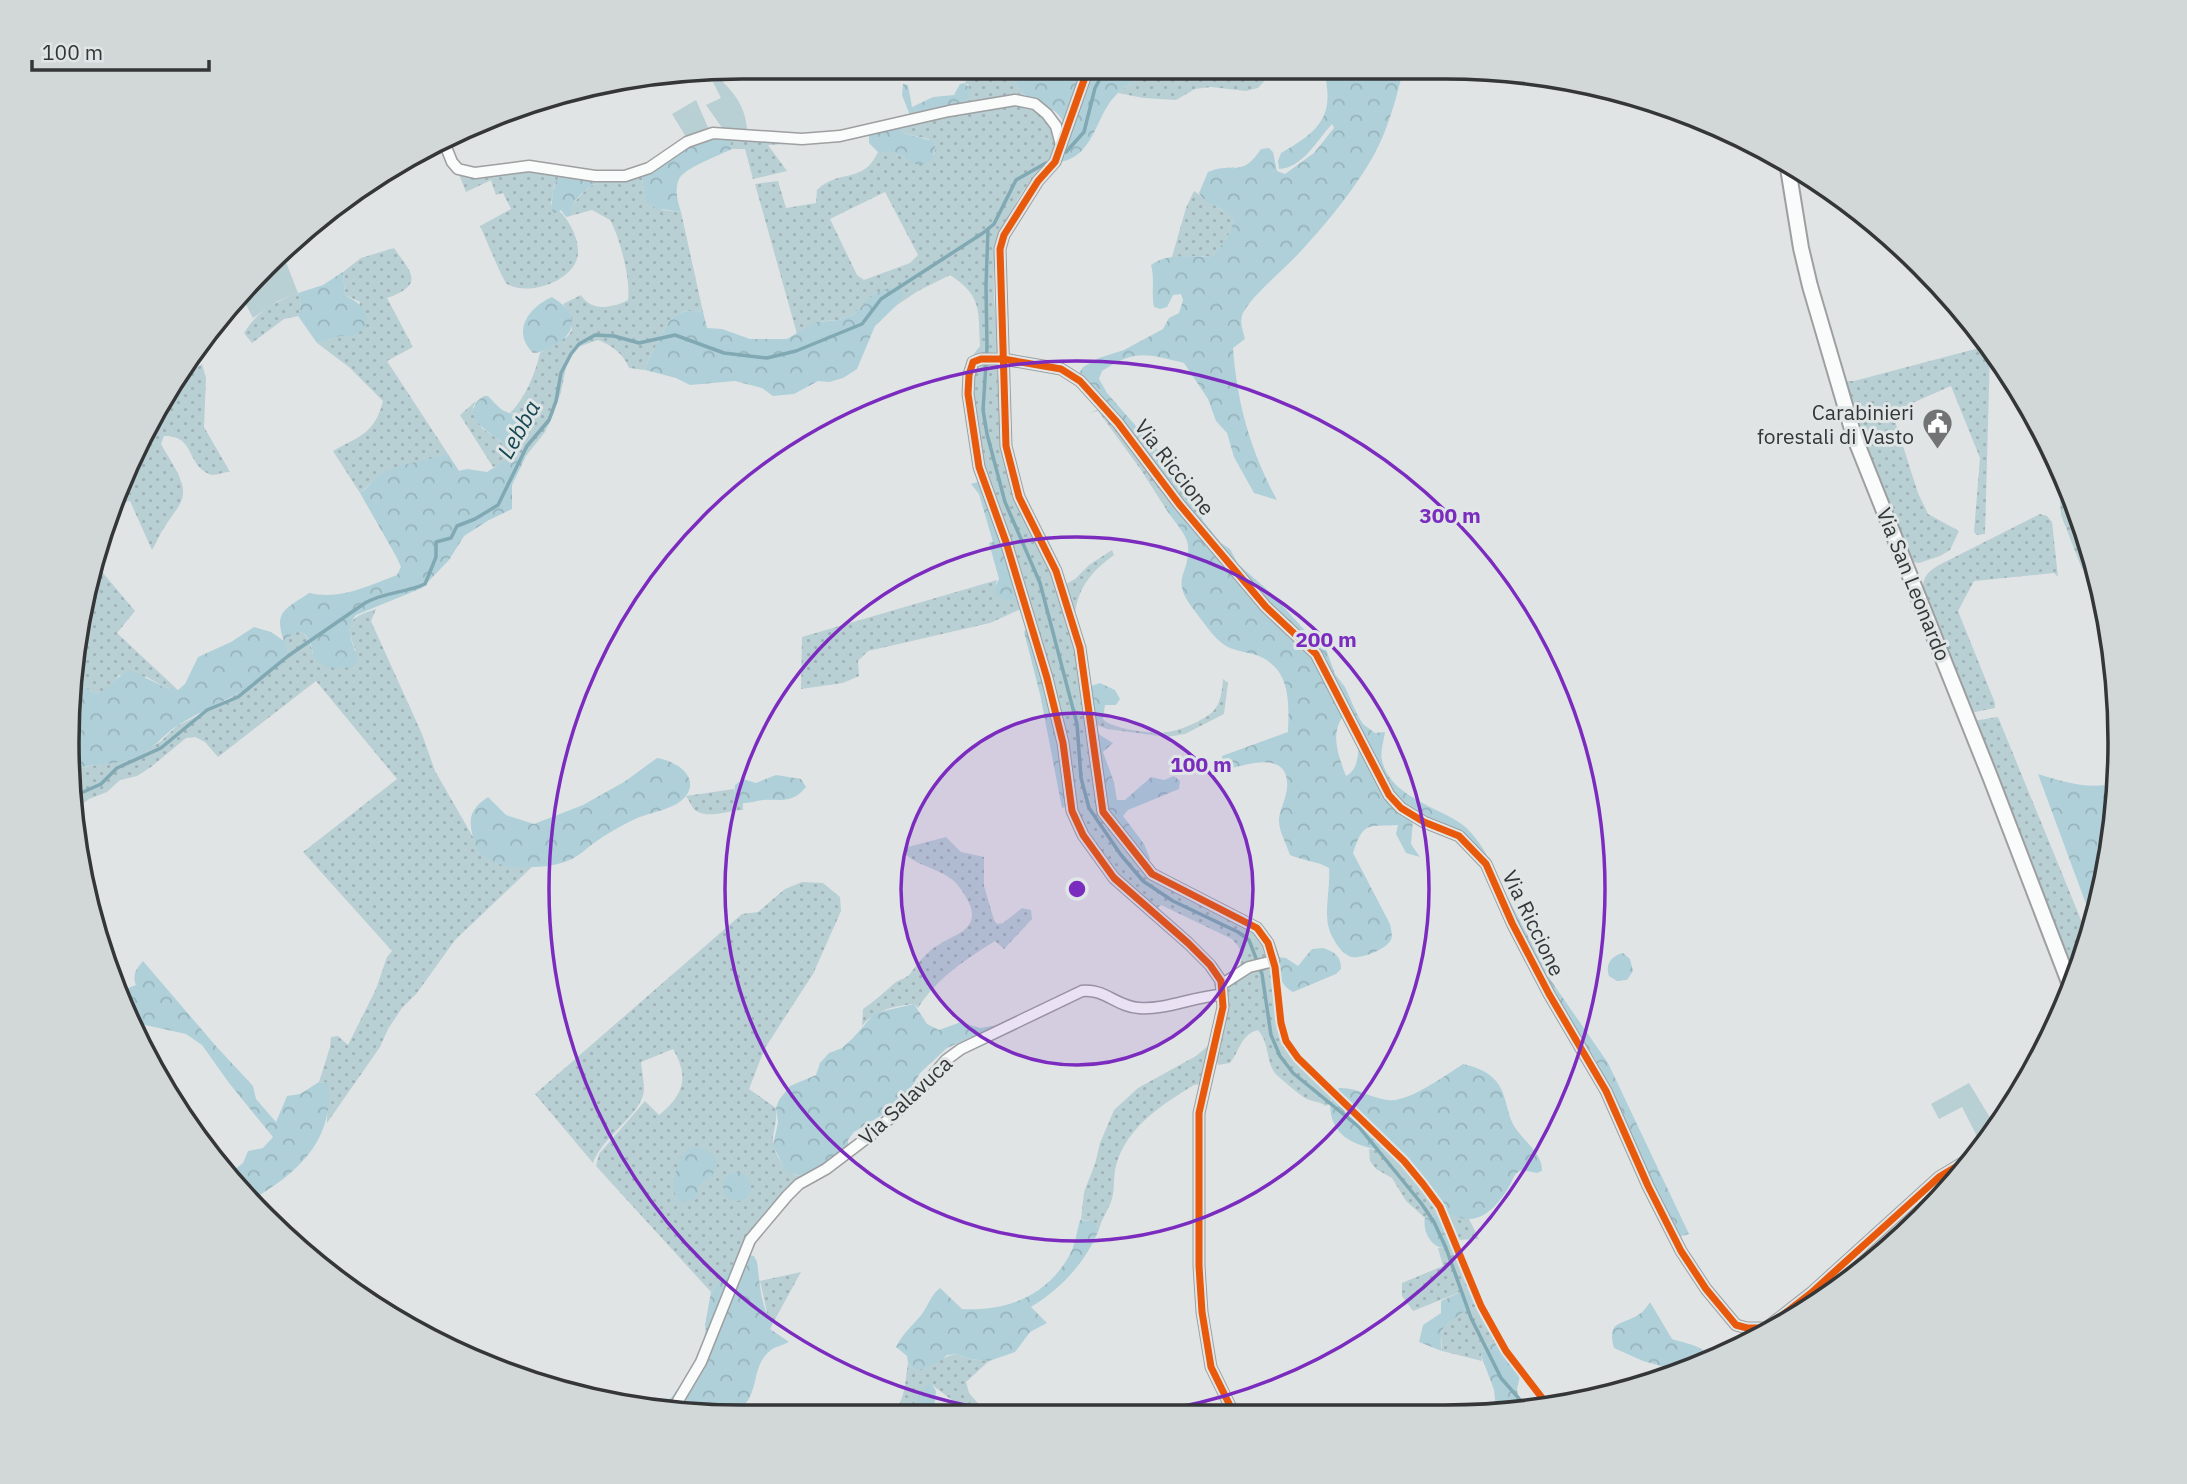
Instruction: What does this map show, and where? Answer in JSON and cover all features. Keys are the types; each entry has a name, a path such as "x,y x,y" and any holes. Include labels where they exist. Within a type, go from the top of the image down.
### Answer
{"street":[{"path":"1084,79 1055,162 1038,181 1004,235 1000,249 999,359 1006,446 1019,497 1056,571 1080,648 1102,812 1153,874 1257,928 1268,943 1269,962 1250,967 1221,990 1223,1007 1199,1113 1198,1236 1202,1312 1211,1367 1230,1405"},
{"path":"447,148 458,169 474,173 529,166 595,176 625,176 649,168 687,142 713,133 802,139 840,136 949,111 1015,100 1035,104 1046,114 1056,126 1061,146"},
{"name":"Via San Leonardo","path":"1789,176 1807,273 1854,436 2066,974"},
{"name":"Via Riccione","path":"1221,990 1210,965 1114,878 1083,835 1072,811 1062,743 1047,677 1006,542 979,467 968,394 973,362 999,359 1061,369 1080,381 1118,423 1179,504 1266,607 1316,654 1389,795 1401,808 1424,822 1459,836 1486,864 1512,923 1549,994 1606,1091 1681,1251 1706,1289 1736,1325 1755,1328"},
{"name":"Via Salavuca","path":"676,1402 701,1362 750,1240 765,1220 799,1184 826,1169 873,1134 914,1097 931,1075 953,1055 1082,991 1093,989 1119,1004 1135,1009 1151,1008 1221,990"},
{"name":"Via Riccione","path":"1802,1300 1939,1177 1951,1170"}],"shaded area":[{"path":"967,79 1010,79 1025,96 1001,96 943,110 969,85 965,83"},
{"path":"1137,79 1266,79 1258,88 1246,91 1211,87 1195,89 1176,100 1118,93"},
{"path":"722,81 739,103 747,129 723,129 706,105 721,98 713,82"},
{"path":"696,100 710,132 688,140 672,114"},
{"path":"1006,102 1029,106 1047,120 1055,134 1055,153 1018,199 995,255 998,352 973,355 980,346 977,306 968,290 950,275 897,305 902,293 864,304 854,314 839,320 823,321 797,334 755,184 778,181 786,208 816,203 817,190 825,183 865,169 878,152 893,152 905,158 934,155 936,145 928,139 903,133 902,127","holes":["885,192 918,255 910,263 864,280 857,275 830,219"]},
{"path":"734,137 788,144 768,145 787,171 753,179 745,149 732,149 730,144"},
{"path":"541,170 578,176 554,185 551,204 562,213 570,226 578,254 575,264 560,279 538,287 516,288 505,281 480,226 511,209 503,193 496,195 491,180 466,192 458,172 475,178 507,172"},
{"path":"645,173 642,178 645,200 663,210 681,212 703,312 678,314 669,322 645,370 629,368 617,351 598,340 578,347 566,367 561,392 545,432 526,456 493,467 460,415 476,401 473,407 482,428 502,442 520,414 510,413 529,385 540,353 568,336 572,330 569,314 563,304 581,295 590,304 603,307 628,300 624,259 610,220 592,210 570,216 570,211 583,192 602,180"},
{"path":"1194,191 1230,213 1234,220 1228,236 1213,256 1172,257 1186,208"},
{"path":"394,248 412,278 407,288 387,298 413,347 387,361 448,454 371,483 360,493 333,451 371,427 383,401 349,367 317,343 352,335 360,302 345,295 343,272 361,258"},
{"path":"286,261 298,293 278,301 253,318 245,303"},
{"path":"298,293 301,305 298,316 284,319 252,343 244,333 255,319 274,304"},
{"path":"1978,348 1990,365 1985,534 1977,535 1974,532 1980,458 1951,386 1892,412 1918,493 1928,514 1959,531 1950,550 1940,556 1919,563 1905,554 1841,381 1854,381"},
{"path":"980,362 997,362 1001,446 1015,500 1050,572 1075,649 1089,730 1137,860 1256,930 1266,957 1239,968 1241,952 1232,939 1161,905 1157,908 1158,914 1136,894 1110,863 1090,838 1077,814 1067,758 985,475 972,413 973,366"},
{"path":"202,364 206,378 204,427 230,472 209,474 197,464 181,440 164,436 161,444 180,479 183,496 152,550 130,501 124,501 147,449 194,369"},
{"path":"1101,409 1174,500 1166,509 1098,411 1088,413"},
{"path":"2062,499 2086,569 2082,569 2061,515"},
{"path":"2040,514 2047,516 2052,522 2058,577 2054,573 1974,581 1958,611 1995,703 1995,708 1970,713 1923,592 1924,579 1939,565"},
{"path":"1112,550 1114,555 1093,573 1083,587 1075,613 1066,584"},
{"path":"101,570 135,611 117,633 178,690 164,687 147,677 119,675 110,689 96,694 81,684 84,655"},
{"path":"997,580 995,587 1003,600 1019,600 1021,609 990,623 868,651 858,661 859,676 843,683 801,689 802,637"},
{"path":"376,609 371,621 422,734 435,771 473,837 478,853 523,866 534,865 455,940 417,993 402,1008 380,1047 327,1123 328,1083 319,1082 331,1037 338,1036 348,1045 392,951 303,852 397,779 316,681 218,757 205,742 195,737 186,738 137,776 120,780 107,792 82,804 80,768 132,759 161,741 177,726 223,703 280,664 285,642 294,632 307,637 313,657 356,651 350,628 359,615"},
{"path":"1223,679 1228,683 1224,714 1185,734 1167,737 1107,729 1092,723 1103,719 1121,727 1153,733 1179,729 1214,711 1220,698"},
{"path":"1998,717 2083,924 2070,962 1973,721"},
{"path":"734,789 734,798 743,803 743,810 701,813 694,809 686,796"},
{"path":"946,837 961,852 984,857 984,886 997,924 1003,923 1022,908 1031,910 1032,919 1004,949 995,941 952,970 918,1008 914,1004 885,1010 862,1026 863,1009 909,975 931,950 961,932 970,923 971,908 957,884 906,855 904,848"},
{"path":"802,882 823,883 840,897 841,911 813,974 765,1048 749,1089 776,1108 774,1149 785,1166 800,1176 772,1207 739,1258 711,1292 596,1166 599,1154 645,1101 659,1115 674,1101 682,1078 673,1049 641,1062 644,1090 642,1099 604,1144 593,1163 535,1094 742,914 758,912 785,889"},
{"path":"1268,967 1272,969 1275,982 1276,1016 1284,1045 1306,1073 1332,1097 1330,1104 1326,1106 1305,1098 1274,1072 1258,1030 1244,1039 1230,1063 1218,1065 1215,1056 1229,985 1246,972"},
{"path":"1209,1045 1201,1084 1194,1085 1158,1109 1128,1140 1116,1166 1112,1199 1099,1229 1091,1222 1081,1220 1084,1192 1114,1110 1138,1088 1196,1056"},
{"path":"1969,1083 1990,1118 1977,1137 1962,1107 1939,1119 1931,1104"},
{"path":"1369,1149 1391,1152 1441,1215 1425,1218 1406,1201 1392,1178 1376,1169 1370,1161"},
{"path":"1446,1215 1469,1219 1479,1239 1456,1240"},
{"path":"1452,1242 1479,1314 1495,1342 1488,1345 1481,1355 1482,1361 1442,1351 1441,1335 1445,1325 1456,1316 1463,1291 1413,1311 1402,1296 1402,1283 1443,1266 1438,1248 1450,1247"},
{"path":"801,1272 773,1323 768,1317 760,1281"},
{"path":"957,1354 970,1359 989,1361 966,1382 969,1393 980,1405 958,1405 931,1384 916,1405 899,1405 904,1392 908,1363 916,1371"}],"green space":[{"path":"1136,79 1109,104 1081,152 1061,162 1065,130 1061,118 1053,110 1028,98 1014,80"},
{"path":"1326,79 1401,79 1384,133 1360,178 1321,229 1254,298 1242,316 1245,339 1233,348 1238,389 1253,446 1277,500 1254,493 1234,457 1227,433 1216,421 1208,399 1184,363 1150,356 1133,356 1102,371 1099,379 1107,393 1176,470 1185,493 1199,510 1203,521 1221,543 1230,549 1238,564 1326,649 1335,674 1345,687 1363,724 1375,733 1385,732 1382,760 1393,782 1412,797 1462,824 1477,839 1491,863 1472,845 1397,800 1325,668 1076,378 1083,367 1099,358 1124,350 1163,329 1169,318 1179,313 1183,300 1181,294 1173,295 1167,307 1154,307 1151,265 1165,258 1213,256 1228,236 1234,220 1199,193 1208,172 1242,167 1261,149 1269,148 1273,152 1277,171 1285,174 1314,153 1334,128 1332,124 1302,159 1279,169 1281,153 1306,137 1322,119 1328,97"},
{"path":"965,83 970,89 967,103 911,118 902,95 903,84 908,85 912,107 933,97 954,95 960,84"},
{"path":"902,127 903,133 933,141 936,145 932,160 921,164 913,163 895,153 878,152 869,143 872,131"},
{"path":"716,136 734,137 730,144 732,149 682,175 677,187 681,212 655,208 645,200 642,178 645,173 701,140"},
{"path":"578,176 602,180 577,199 570,216 566,217 561,210 553,214 552,195 558,178"},
{"path":"343,272 345,295 359,304 365,312 364,329 352,336 341,336 317,343 298,316 301,305 298,293 323,285"},
{"path":"888,288 900,289 903,294 897,305 875,326 857,369 843,378 829,382 818,381 794,394 773,396 762,388 735,381 690,385 676,378 645,370 669,322 678,314 703,312 707,328 722,329 750,339 787,339 816,322 839,320 854,314 872,296"},
{"path":"552,297 566,308 572,321 571,327 568,334 555,345 542,352 533,353 523,336 523,328 530,313"},
{"path":"484,396 488,396 501,409 526,418 527,439 518,445 508,445 474,419 475,406"},
{"path":"448,454 459,471 467,469 487,472 501,463 526,456 512,485 512,509 464,536 449,560 422,588 356,615 350,626 358,660 353,667 331,667 322,664 313,657 311,644 305,635 296,633 285,642 287,651 267,674 180,724 146,752 125,761 80,768 81,684 96,694 130,670 164,687 178,690 185,684 198,657 231,642 254,627 271,632 284,641 281,617 288,607 309,593 343,593 397,575 401,567 360,493 378,476 405,465"},
{"path":"981,481 1019,600 1003,600 996,595 995,587 999,579 989,543 993,542 979,494 971,484"},
{"path":"1174,500 1315,655 1344,715 1339,722 1336,738 1346,776 1355,766 1359,743 1379,784 1413,820 1411,844 1420,857 1406,853 1396,834 1398,825 1368,827 1360,835 1353,853 1390,924 1392,934 1391,940 1384,947 1373,953 1352,957 1338,947 1328,922 1329,868 1290,855 1279,823 1287,788 1282,769 1267,762 1229,769 1221,764 1222,756 1288,732 1288,700 1283,680 1271,663 1257,655 1234,650 1221,643 1186,599 1181,583 1187,563 1188,545 1182,531 1166,509"},
{"path":"1027,628 1050,700 1060,748 1068,806 1062,808 1040,694 1024,632"},
{"path":"1100,683 1115,690 1120,699 1116,705 1105,705 1103,719 1092,723 1088,687"},
{"path":"1092,730 1113,743 1103,752 1114,782 1117,800 1125,800 1151,777 1164,780 1174,776 1180,781 1179,789 1128,810 1123,816 1144,844 1149,862 1146,863 1104,810"},
{"path":"657,758 678,766 688,776 689,790 680,802 631,821 564,862 538,867 510,866 496,863 478,853 471,829 472,815 488,797 506,815 534,824 583,805 624,782"},
{"path":"2038,774 2086,785 2107,785 2103,829 2087,908"},
{"path":"776,775 801,779 806,787 786,800 739,803 734,798 735,785 743,779 756,783"},
{"path":"1507,896 1552,982 1608,1063 1689,1234 1678,1237 1595,1059 1552,994 1520,931"},
{"path":"1323,948 1336,955 1341,969 1336,974 1293,992 1288,989 1280,977 1277,957 1286,958 1298,966 1312,949"},
{"path":"1623,953 1630,959 1633,971 1627,980 1617,981 1609,976 1609,964 1612,958"},
{"path":"143,961 253,1086 256,1099 276,1122 287,1096 300,1094 319,1082 329,1083 325,1123 309,1154 283,1179 258,1196 235,1169 243,1163 248,1151 263,1148 273,1137 202,1045 186,1034 142,1024 126,989 136,985 134,978"},
{"path":"914,1004 927,1024 939,1030 961,1022 980,1028 998,1025 947,1048 920,1073 910,1090 899,1097 895,1107 854,1132 848,1140 848,1148 821,1167 800,1176 786,1171 773,1146 779,1100 790,1086 816,1075 820,1063 829,1053 842,1048 875,1013"},
{"path":"1463,1064 1481,1070 1496,1081 1514,1126 1536,1153 1542,1171 1519,1171 1489,1212 1469,1219 1446,1215 1429,1187 1399,1153 1358,1144 1340,1133 1330,1110 1339,1088 1352,1089 1381,1099 1396,1100 1427,1087"},
{"path":"693,1147 708,1151 718,1163 713,1174 699,1186 693,1200 681,1202 674,1190 675,1173 682,1157"},
{"path":"737,1173 747,1177 751,1187 747,1197 737,1201 727,1197 723,1187 727,1177"},
{"path":"1441,1215 1451,1247 1434,1244 1425,1229 1425,1218"},
{"path":"1080,1220 1093,1221 1099,1229 1094,1241 1072,1273 1031,1307 1047,1323 1030,1332 1015,1352 989,1361 970,1359 957,1354 947,1355 939,1362 916,1371 908,1363 907,1356 896,1347 940,1288 962,1309 994,1307 1023,1299 1049,1282 1060,1270 1071,1252"},
{"path":"754,1256 763,1302 773,1323 770,1329 789,1342 774,1348 765,1356 759,1366 751,1396 744,1405 667,1401 702,1354 711,1292 739,1258"},
{"path":"1463,1291 1471,1297 1470,1306 1444,1328 1442,1351 1419,1342 1423,1325 1441,1313 1441,1301"},
{"path":"1650,1302 1672,1339 1705,1352 1666,1367 1614,1348 1614,1328 1645,1309"},
{"path":"1495,1342 1520,1376 1517,1389 1519,1401 1495,1403 1494,1390 1481,1355 1488,1345"},
{"path":"931,1383 936,1391 934,1405 915,1405 922,1390"}],"waterway":[{"name":"Lebba","path":"1066,152 1084,132 1095,88 1100,79"},
{"name":"Lebba","path":"81,793 101,784 117,768 161,748 207,710 238,697 288,656 365,603 425,584 436,557 436,542 451,538 457,526 498,505 527,446 549,420 561,373 579,344 595,335 614,336 639,343 675,335 724,353 767,358 796,351 862,324 881,299 994,224 1016,180 1046,163"},
{"path":"988,229 987,348 983,410 987,434 1005,502 1040,583 1077,724 1081,778 1089,808 1121,855 1143,881 1173,901 1249,940 1262,974 1271,1035 1280,1056 1293,1073 1359,1127 1421,1203 1434,1222 1446,1248 1471,1318 1501,1378 1521,1401"}],"cycle path":[{"path":"1084,79 1055,162 1038,181 1004,235 1000,249 1006,446 1019,497 1056,571 1080,648 1103,812 1152,874 1257,928 1268,943 1275,967 1281,1023 1286,1041 1298,1058 1404,1161 1440,1207 1481,1306 1506,1351 1542,1398"},
{"path":"1230,1405 1211,1367 1202,1312 1199,1266 1199,1113 1223,1007 1221,981 1210,965 1188,943 1114,878 1083,835 1072,811 1063,743 1047,678 1006,542 979,467 968,394 973,362 981,359 1003,359 1061,369 1080,381 1118,423 1179,504 1266,607 1316,654 1389,795 1401,808 1424,822 1459,836 1486,864 1512,923 1549,994 1606,1091 1648,1186 1681,1251 1706,1289 1736,1325 1755,1328"},
{"path":"1802,1300 1939,1177 1952,1169"}],"place":[{"name":"Carabinieri forestali di Vasto","path":"1937,451"}]}
